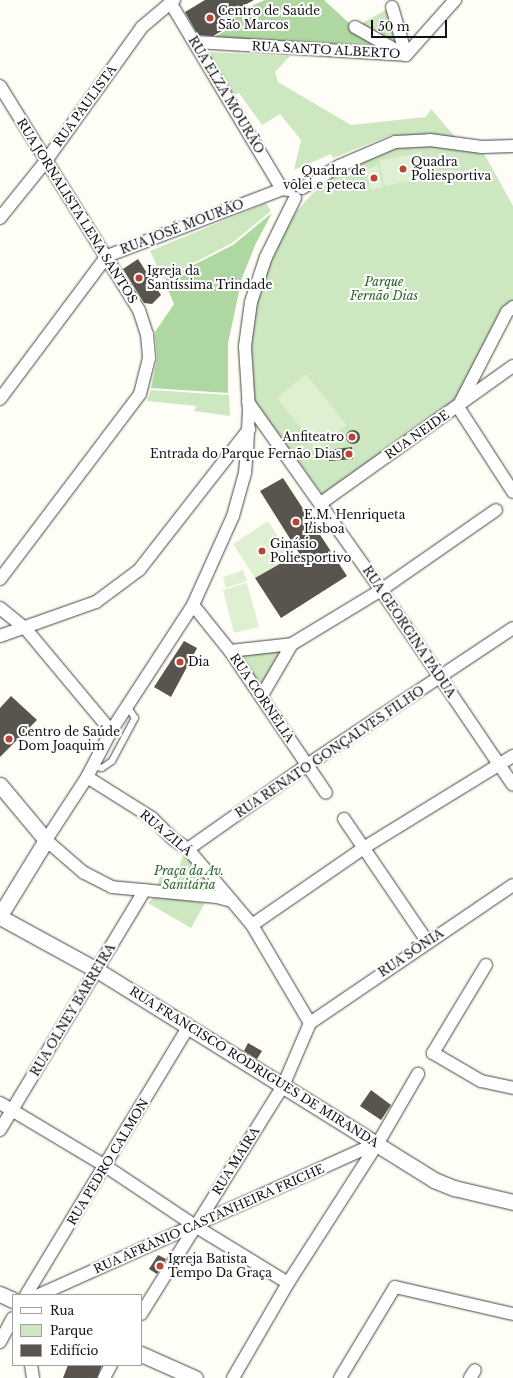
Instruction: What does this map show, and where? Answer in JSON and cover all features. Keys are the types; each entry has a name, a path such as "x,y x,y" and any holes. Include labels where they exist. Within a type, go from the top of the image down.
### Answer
{"street":[{"name":"RUA SANTO ALBERTO","path":"196,42 406,55 455,0"},
{"name":"RUA ELZA MOURÃO","path":"172,1 196,42 292,191"},
{"name":"RUA PAULISTA","path":"0,218 45,162 142,27 172,1"},
{"path":"392,7 406,55"},
{"path":"355,27 406,55"},
{"name":"RUA JORNALISTA LENA SANTOS","path":"0,86 45,162 108,256 139,310 147,334 149,358 146,376 140,394 0,579"},
{"name":"RUA JOSÉ MOURÃO","path":"0,399 108,256 292,191 339,166 395,142 430,140 482,147 513,146"},
{"path":"0,916 90,771 111,731 192,606 233,516 245,473 249,429 245,346 251,302 266,257 292,191"},
{"path":"513,308 507,312 458,407 513,492"},
{"name":"RUA NEIDE","path":"321,503 458,407 513,366"},
{"name":"RUA GEORGINA PÁDUA","path":"248,402 321,503 513,785"},
{"path":"0,636 96,602 139,570 249,429"},
{"path":"230,651 292,644 381,590 496,510"},
{"name":"RUA CORNÉLIA","path":"192,606 230,651 326,793"},
{"path":"0,608 25,628 111,731"},
{"name":"RUA RENATO GONÇALVES FILHO","path":"188,849 307,765 441,678 513,628"},
{"path":"261,697 292,644"},
{"path":"252,924 365,847 513,756"},
{"name":"RUA ZILÁ","path":"90,771 152,818 173,839 188,849 252,924 310,1023"},
{"path":"0,785 46,840 76,867 103,884 121,889 217,897 232,901"},
{"path":"344,819 365,847 427,941"},
{"name":"RUA SÔNIA","path":"310,1023 427,941 513,885"},
{"name":"RUA OLNEY BARREIRA","path":"0,1130 145,890"},
{"name":"RUA FRANCISCO RODRIGUES DE MIRANDA","path":"0,916 97,970 188,1028 378,1143 434,1180 454,1188 513,1202"},
{"path":"486,965 433,1053 481,1081 513,1088"},
{"name":"RUA MAÍRA","path":"142,1312 283,1086 310,1023"},
{"name":"RUA PEDRO CALMON","path":"27,1294 106,1166 188,1028"},
{"path":"233,1378 288,1283 378,1143 418,1074"},
{"path":"0,1103 106,1166 195,1226 288,1283"},
{"name":"RUA AFRÂNIO CASTANHEIRA FRICHE","path":"42,1294 378,1143"},
{"path":"340,1378 395,1287 513,1314"},
{"path":"0,1294 12,1300"},
{"path":"0,1342 12,1320"},
{"path":"142,1354 195,1378"},
{"path":"31,1366 33,1378"},
{"path":"104,1378 110,1366"}],"lane":[{"path":"90,771 107,766 116,755 135,718 127,706"}],"green space":[{"path":"265,0 324,0 373,45 211,39 237,24 233,14"},
{"path":"391,7 404,53 357,26"},
{"path":"207,52 290,56 275,72 278,82 351,125 426,117 431,109 458,140 391,135 333,158 331,154 294,170 301,140 280,114 262,125 239,93 234,95"},
{"name":"Parque Fernão Dias","path":"413,143 482,150 513,206 513,302 458,400 323,495 254,402 249,358 259,287 289,220 311,195 340,171 369,154"},
{"name":"Quadra Poliesportiva","path":"421,152 427,177 385,186 379,161"},
{"name":"Quadra de vôlei e peteca","path":"378,166 383,187 371,190 366,169"},
{"path":"266,203 271,211 232,243 163,279 150,251"},
{"path":"272,213 256,243 242,278 228,343 228,393 151,388 157,358 155,332 174,304 164,280 233,245"},
{"path":"306,374 347,425 317,449 277,398"},
{"path":"151,390 229,395 230,416 194,411 196,406 147,401"},
{"name":"Ginásio Poliesportivo","path":"268,521 291,557 255,578 233,544"},
{"path":"243,570 247,581 226,588 223,577"},
{"path":"247,583 259,627 234,633 223,590"},
{"path":"284,647 262,685 240,657 241,655"},
{"name":"Praça da Av. Sanitária","path":"183,856 192,862 218,892 157,888 160,876 174,881"},
{"name":"Praça da Av. Sanitária","path":"153,898 180,899 205,903 191,928 148,903"}],"building":[{"name":"Centro de Saúde São Marcos","path":"205,0 254,0 230,13 236,23 213,36 198,35 185,12"},
{"name":"Igreja da Santíssima Trindade","path":"138,259 161,295 152,304 144,303 123,269"},
{"name":"Anfiteatro","path":"353,430 358,432 360,437 358,442 353,444 348,442 346,437 348,432"},
{"path":"352,447 353,459 329,461 328,450"},
{"name":"E.M. Henriqueta Lisboa","path":"283,478 347,576 281,618 255,578 299,553 260,491"},
{"name":"Dia","path":"184,641 197,648 171,697 154,687"},
{"name":"Centro de Saúde Dom Joaquim","path":"11,696 37,720 0,757 0,708"},
{"path":"248,1043 262,1051 257,1059 244,1051"},
{"path":"371,1090 391,1105 381,1120 360,1106"},
{"path":"158,1255 166,1259 157,1274 149,1269"},
{"path":"68,1366 102,1366 97,1378 63,1378"}],"place":[{"name":"Centro de Saúde São Marcos","path":"210,18"},
{"name":"Quadra Poliesportiva","path":"403,169"},
{"name":"Quadra de vôlei e peteca","path":"374,178"},
{"name":"Igreja da Santíssima Trindade","path":"139,278"},
{"name":"Anfiteatro","path":"352,437"},
{"name":"Entrada do Parque Fernão Dias","path":"349,454"},
{"name":"E.M. Henriqueta Lisboa","path":"296,522"},
{"name":"Ginásio Poliesportivo","path":"262,551"},
{"name":"Dia","path":"180,662"},
{"name":"Centro de Saúde Dom Joaquim","path":"9,739"},
{"name":"Igreja Batista Tempo Da Graça","path":"160,1266"}]}
